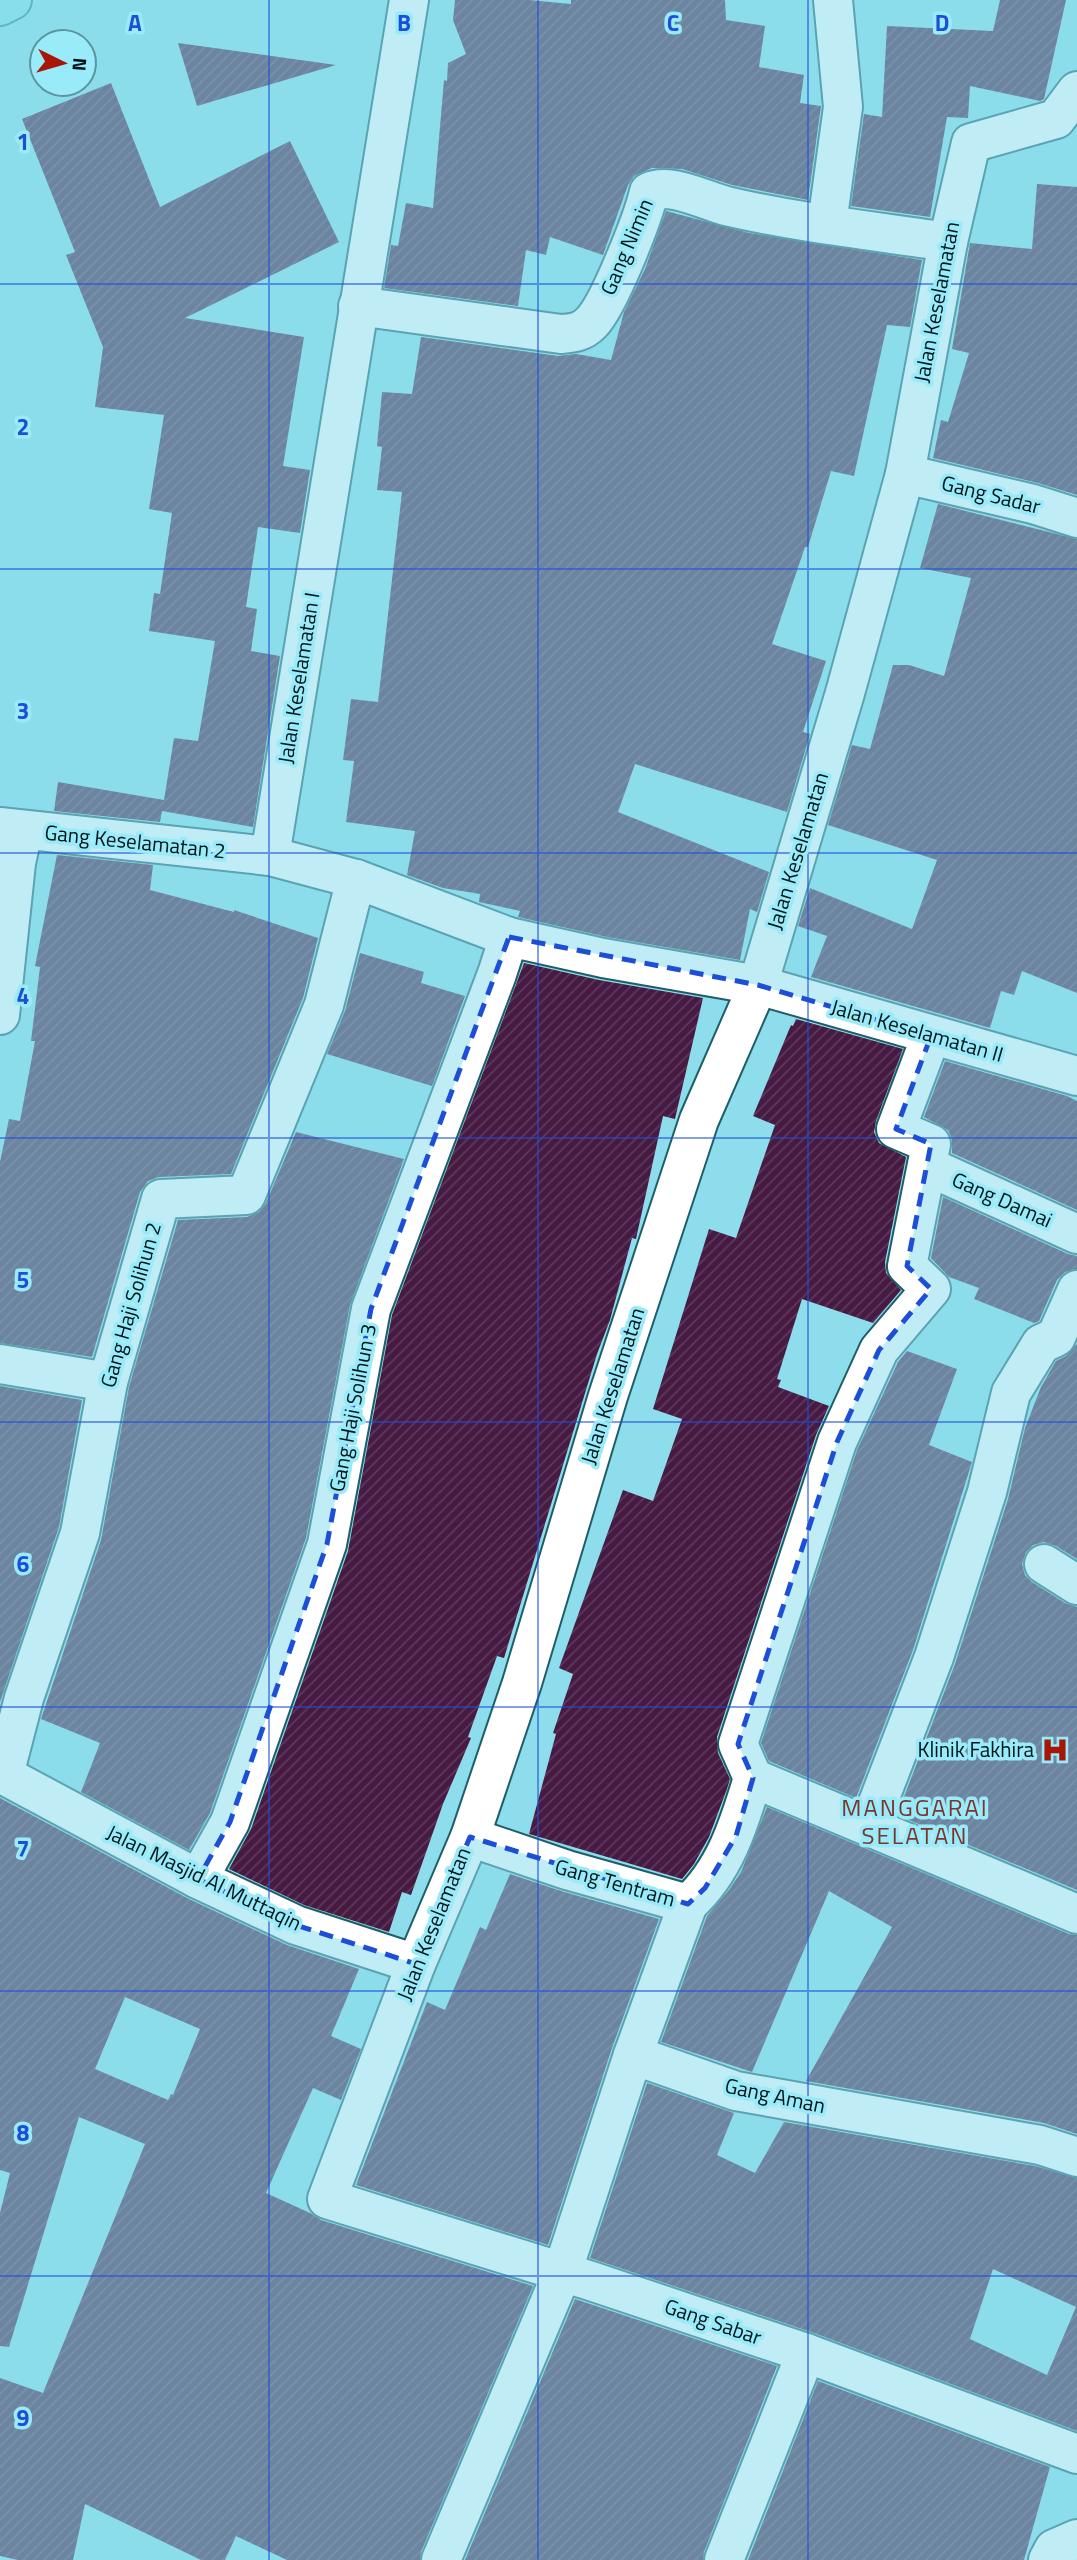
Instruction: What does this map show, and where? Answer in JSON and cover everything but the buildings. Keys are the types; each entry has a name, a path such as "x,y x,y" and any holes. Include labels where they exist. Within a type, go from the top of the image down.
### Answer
{"main road":[{"path":"0,6 12,0"}],"street":[{"name":"Jalan Keselamatan I","path":"270,856 409,0"},
{"path":"827,224 843,107 833,0"},
{"name":"Jalan Keselamatan","path":"562,2273 327,2199 416,1964 470,1837 522,1683 613,1383 699,1120 758,985 845,693 905,474 948,242 971,143 1056,119 1077,90"},
{"name":"Gang Nimin","path":"358,306 561,334 579,332 593,322 614,284 649,192 656,188 727,206 948,242"},
{"name":"Gang Sadar","path":"905,474 1033,504 1077,518"},
{"path":"0,1015 16,863 12,829"},
{"name":"Gang Keselamatan 2","path":"12,829 270,856"},
{"path":"270,856 356,879 509,937 603,958 758,985"},
{"name":"Gang Haji Solihun 2","path":"2,1774 24,1698 80,1533 108,1382 160,1199 246,1195 324,1005 356,879"},
{"name":"Gang Haji Solihun 3","path":"198,1879 230,1822 327,1544 371,1309 509,937"},
{"name":"Jalan Keselamatan II","path":"758,985 1077,1076"},
{"path":"931,1036 896,1129 931,1144 907,1266 931,1289 879,1350 837,1442 738,1744 752,1778 1077,1914"},
{"name":"Gang Damai","path":"928,1167 1077,1234"},
{"path":"869,1826 934,1657 986,1492 1011,1393 1041,1343 1056,1337 1077,1290"},
{"path":"0,1364 108,1382"},
{"path":"1044,1564 1077,1585"},
{"name":"Jalan Masjid Al Muttaqin","path":"2,1774 198,1879 296,1925 416,1964"},
{"name":"Gang Tentram","path":"470,1837 567,1870 688,1904 705,1888 736,1836 752,1778"},
{"path":"441,2560 562,2273 633,2054 688,1904"},
{"name":"Gang Aman","path":"633,2054 736,2091 1040,2145 1077,2157"},
{"name":"Gang Sabar","path":"562,2273 806,2353 1077,2454"},
{"path":"724,2560 806,2353"},
{"path":"1048,2560 1054,2549 1077,2539"}],"highlighted area":[{"path":"509,937 758,985 931,1036 896,1129 931,1144 907,1266 931,1289 879,1350 837,1442 738,1744 753,1778 736,1836 705,1888 688,1904 470,1837 416,1964 296,1925 198,1879 230,1822 327,1544 371,1309"}],"place":[{"name":"Klinik Fakhira","path":"1055,1750"}],"district":[{"name":"MANGGARAI SELATAN","path":"915,1822"}]}
